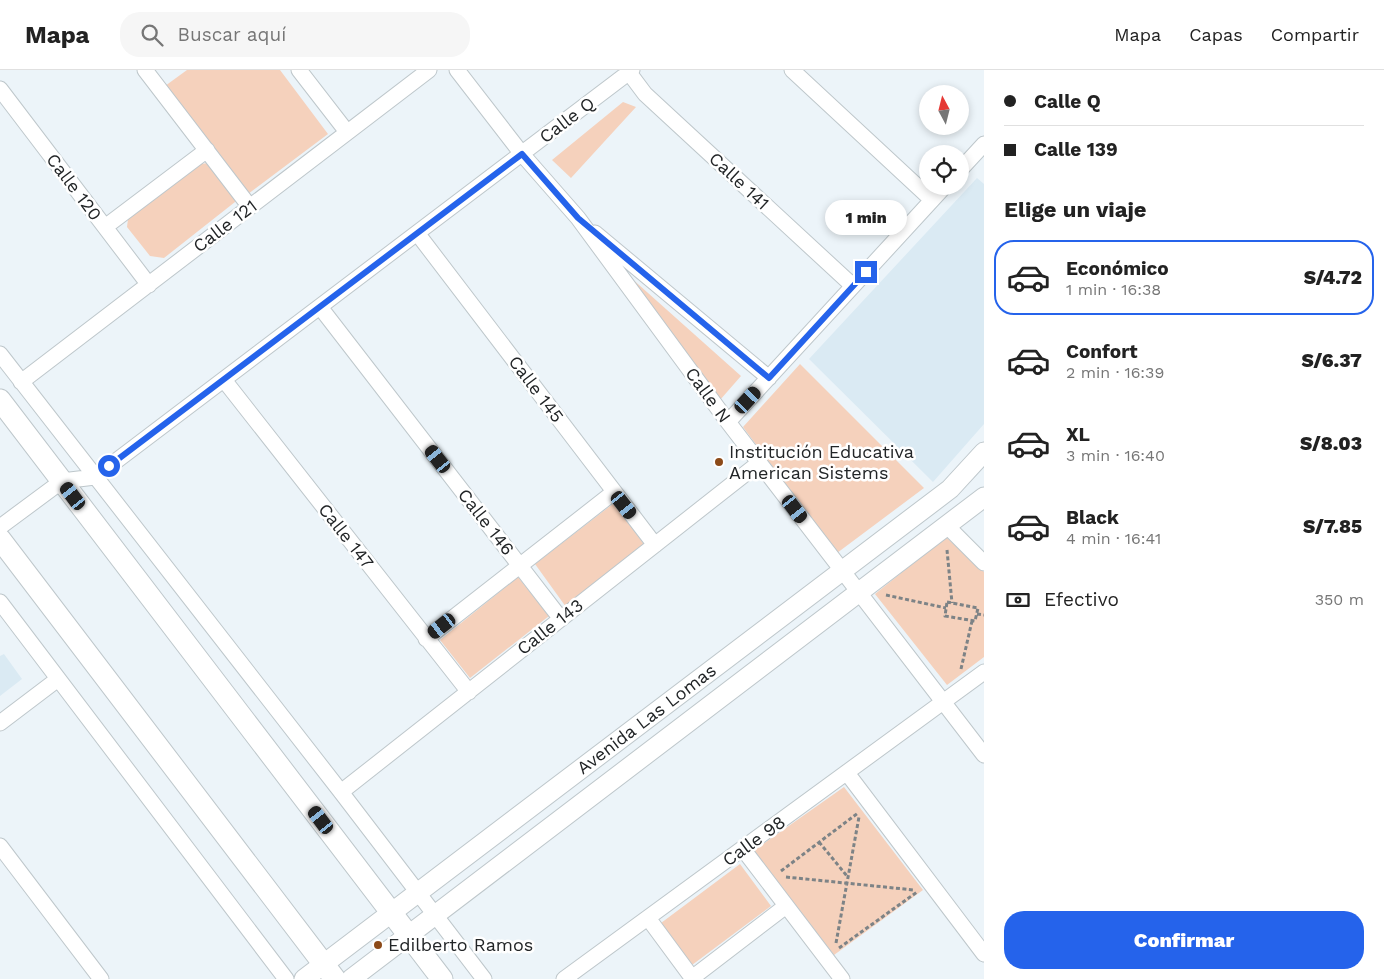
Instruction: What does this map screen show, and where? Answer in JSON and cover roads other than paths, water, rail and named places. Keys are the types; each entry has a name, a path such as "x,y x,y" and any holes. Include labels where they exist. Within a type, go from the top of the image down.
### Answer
{"main road":[{"path":"0,400 442,979"},
{"path":"0,539 329,972"}],"street":[{"path":"145,70 250,207"},
{"path":"299,70 347,132"},
{"name":"Calle 121","path":"21,382 429,70"},
{"name":"Calle N","path":"457,70 522,154 578,218 728,422 842,571 865,589 944,703 984,755"},
{"path":"792,70 932,200"},
{"name":"Calle Q","path":"95,477 629,71"},
{"name":"Calle 141","path":"629,71 645,94 853,286"},
{"name":"Calle 120","path":"0,89 149,284"},
{"path":"969,160 984,144"},
{"path":"105,227 206,150"},
{"path":"728,422 937,195"},
{"path":"578,218 769,378"},
{"name":"Calle 145","path":"417,233 655,545"},
{"name":"Calle 146","path":"320,307 561,619"},
{"path":"0,354 484,979"},
{"name":"Calle 147","path":"224,380 469,692"},
{"name":"Avenida Las Lomas","path":"304,979 329,972 391,913 950,489 984,452"},
{"name":"Calle 143","path":"341,792 760,463"},
{"path":"0,527 62,480 95,477"},
{"path":"426,639 614,492"},
{"name":"Avenida Las Lomas","path":"351,979 984,498"},
{"path":"948,527 984,563"},
{"path":"0,602 286,979"},
{"name":"Calle 98","path":"564,979 984,672"},
{"path":"0,723 58,678"},
{"path":"944,703 984,738"},
{"path":"847,773 984,954"},
{"path":"0,846 101,979"},
{"path":"743,849 842,979"},
{"path":"648,918 693,978 786,906"}],"place":[{"name":"Institución Educativa American Sistems","path":"719,462"},
{"name":"Edilberto Ramos","path":"378,945"}]}
